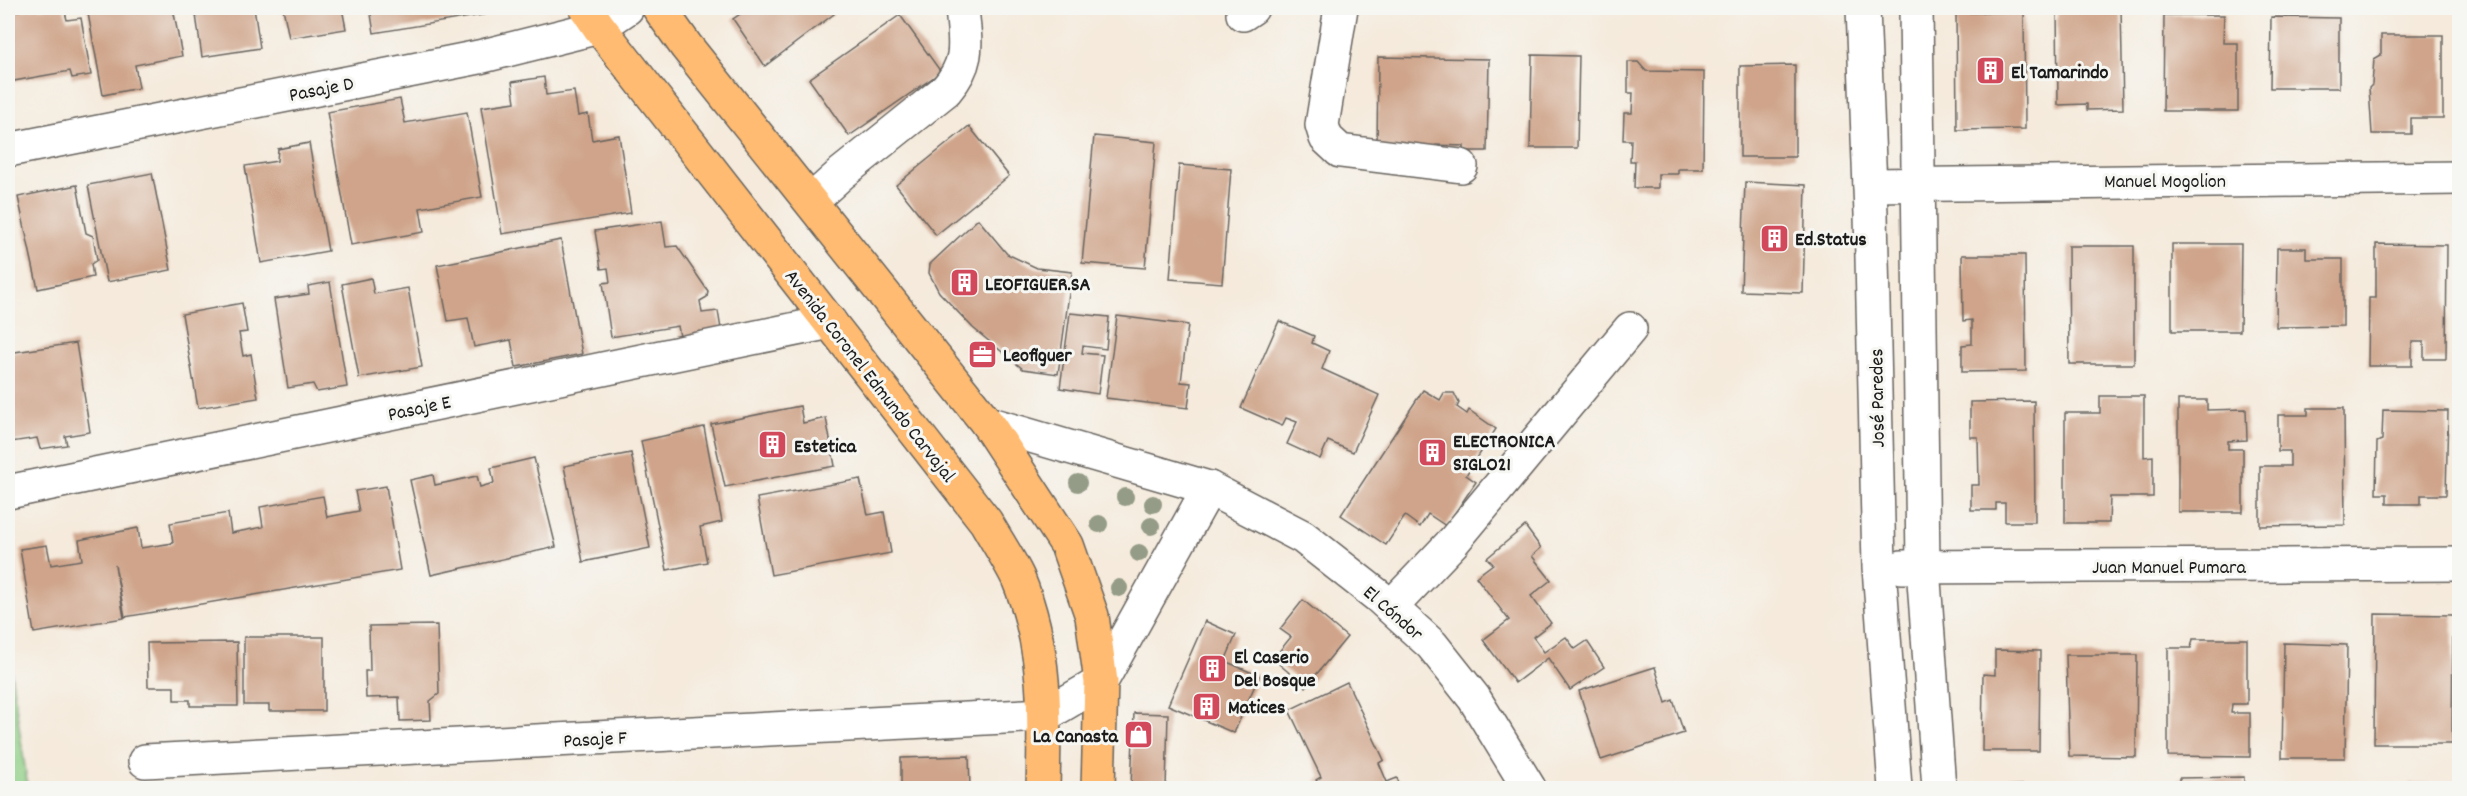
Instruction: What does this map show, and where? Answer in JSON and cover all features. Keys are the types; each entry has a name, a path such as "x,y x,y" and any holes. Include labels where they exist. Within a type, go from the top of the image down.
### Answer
{"main road":[{"path":"659,8 686,46 987,423 1067,545 1092,616 1101,682 1098,789"},
{"name":"Avenida Coronel Edmundo Carvajal","path":"592,17 986,522 1018,578 1040,650 1045,715 1043,789"}],"street":[{"name":"Pasaje D","path":"8,150 479,57 592,17 627,8"},
{"path":"811,201 842,173 946,90 956,79 963,66 965,45 962,8"},
{"path":"1341,8 1323,125 1326,138 1340,151 1461,165"},
{"name":"José Paredes","path":"1863,8 1880,567 1895,789"},
{"path":"1916,8 1920,183 1923,567 1939,789"},
{"name":"Manuel Mogolion","path":"1870,185 2460,178"},
{"name":"Pasaje E","path":"8,492 830,322"},
{"path":"1391,607 1453,542 1630,328"},
{"name":"El Cóndor","path":"987,423 1209,488 1303,537 1391,607 1432,645 1474,698 1528,789"},
{"path":"1045,715 1101,682 1209,488"},
{"name":"Juan Manuel Pumara","path":"1880,567 2460,564"},
{"name":"Pasaje F","path":"145,761 1045,715"}],"green space":[{"path":"8,651 28,788 8,788"}],"building":[{"path":"8,8 11,12 36,8 64,8 67,20 81,18 91,75 72,78 70,71 8,82"},
{"path":"87,8 173,8 182,56 135,65 139,88 103,95"},
{"path":"195,8 254,8 260,48 202,57"},
{"path":"283,8 342,8 346,29 289,38"},
{"path":"370,8 500,8 501,12 374,33"},
{"path":"749,8 833,8 834,14 765,66 733,19"},
{"path":"2057,8 2121,8 2123,109 2087,110 2087,104 2058,105"},
{"name":"El Tamarindo","path":"2024,12 2025,129 1957,130 1956,13"},
{"path":"900,15 941,72 849,136 809,79"},
{"path":"2164,15 2224,15 2223,43 2238,43 2238,111 2163,111"},
{"path":"2271,17 2339,18 2339,88 2270,88"},
{"path":"2381,35 2443,35 2443,118 2411,118 2411,134 2372,134 2369,88 2372,85 2374,59 2381,55"},
{"path":"1532,55 1579,56 1577,148 1530,148"},
{"path":"1378,57 1489,59 1487,151 1464,151 1464,146 1436,145 1436,150 1377,149"},
{"path":"1628,62 1638,62 1646,71 1704,72 1703,169 1678,169 1678,174 1658,174 1658,188 1634,188 1635,161 1630,161 1631,140 1623,140 1624,113 1632,113 1633,93 1628,93"},
{"path":"1795,65 1795,157 1740,157 1740,66"},
{"path":"544,77 546,95 574,91 578,116 588,114 592,140 619,135 631,213 502,234 481,107 515,102 512,82"},
{"path":"400,99 405,123 467,112 482,197 420,208 424,232 351,245 327,112"},
{"path":"969,126 1009,176 936,235 896,185"},
{"path":"1094,136 1156,142 1145,268 1082,263"},
{"path":"309,143 328,251 261,263 245,166 277,161 278,149"},
{"path":"1179,165 1231,169 1222,283 1170,279"},
{"path":"152,173 171,270 107,282 88,185"},
{"name":"Ed.Status","path":"1745,182 1806,185 1803,293 1741,291"},
{"path":"77,185 86,233 93,236 97,260 91,264 93,277 38,289 18,197"},
{"path":"978,219 1007,254 1037,268 1072,272 1058,374 1023,369 973,328 939,292 929,273 930,264"},
{"path":"662,221 666,247 677,246 708,291 707,297 700,301 702,313 718,311 722,335 681,342 678,326 611,337 603,283 610,282 608,268 601,269 595,231"},
{"path":"561,240 582,354 516,367 511,340 474,347 468,318 448,321 437,265"},
{"path":"2172,244 2241,244 2240,331 2172,331"},
{"path":"2376,244 2447,245 2446,359 2424,359 2424,342 2412,342 2412,366 2368,366 2369,298 2376,298"},
{"path":"2068,246 2134,246 2134,364 2069,364"},
{"path":"2277,248 2306,248 2306,259 2343,259 2343,326 2276,327"},
{"path":"1962,255 2025,255 2026,371 1962,372 1962,345 1972,344 1972,320 1963,321"},
{"path":"371,278 374,294 408,288 422,367 359,378 342,284"},
{"path":"330,282 347,387 317,392 313,384 288,388 274,299 309,294 308,286"},
{"path":"242,303 247,332 239,333 243,356 251,354 258,398 198,408 182,314"},
{"path":"1070,313 1109,317 1106,349 1083,346 1082,353 1103,355 1098,394 1060,388"},
{"path":"1117,316 1188,325 1181,382 1191,383 1188,408 1106,398"},
{"path":"1279,321 1314,336 1312,343 1329,351 1322,369 1379,395 1353,452 1328,441 1320,459 1287,444 1297,422 1286,418 1282,426 1241,408"},
{"path":"76,343 90,432 65,436 67,445 40,449 37,438 11,442 8,418 8,353"},
{"name":"ELECTRONICA SIGLO21","path":"1423,390 1440,400 1444,393 1454,393 1459,403 1457,407 1467,414 1469,410 1496,429 1466,475 1476,482 1446,526 1428,514 1420,527 1405,516 1386,545 1341,515"},
{"path":"2100,396 2144,396 2144,457 2153,456 2153,497 2110,497 2109,523 2065,523 2065,413 2100,413"},
{"path":"2178,400 2207,400 2207,410 2246,409 2247,440 2228,441 2228,449 2243,449 2243,512 2178,512"},
{"path":"2034,401 2035,522 2005,522 2005,503 1996,503 1996,510 1971,510 1971,485 1979,485 1978,437 1970,437 1970,402"},
{"name":"Estetica","path":"800,406 803,423 826,418 835,466 725,487 711,424"},
{"path":"2308,408 2344,408 2345,525 2260,526 2260,466 2290,466 2290,451 2278,451 2278,415 2308,415"},
{"path":"2383,410 2448,411 2446,495 2421,495 2421,504 2387,504 2387,494 2376,494 2377,442 2382,440"},
{"path":"704,427 722,522 700,527 707,562 667,570 641,441"},
{"path":"631,453 650,548 583,562 564,466"},
{"path":"534,458 556,547 431,575 410,480 433,475 435,485 477,476 480,487 494,483 491,468"},
{"path":"860,479 868,515 884,512 891,553 771,575 757,498"},
{"path":"386,486 400,570 125,617 115,565 124,618 34,633 20,549 47,545 51,565 82,560 79,540 138,528 141,548 173,543 170,523 228,513 231,533 263,527 260,507 323,496 327,517 359,511 355,491"},
{"path":"1525,526 1541,548 1532,556 1551,580 1531,596 1551,623 1533,637 1544,652 1566,637 1575,649 1587,641 1604,667 1570,690 1548,658 1515,683 1483,640 1509,620 1476,577 1493,564 1487,558"},
{"path":"1303,600 1347,637 1306,687 1273,659 1291,637 1280,629"},
{"path":"2375,614 2453,615 2452,744 2374,744"},
{"name":"El Caserio Del Bosque","path":"1205,621 1236,635 1225,661 1259,676 1234,733 1168,705"},
{"path":"437,625 439,694 430,701 431,720 400,721 399,697 366,698 365,671 370,671 369,626"},
{"path":"244,637 324,637 324,711 269,711 269,705 244,705"},
{"path":"2193,639 2247,639 2247,704 2232,704 2231,713 2250,713 2250,757 2168,756 2168,648 2191,648"},
{"path":"237,642 238,706 190,706 190,700 174,700 174,687 148,687 147,643"},
{"path":"2284,643 2347,645 2345,758 2282,758"},
{"path":"1995,650 2040,651 2039,751 1982,751 1983,674 1995,675"},
{"path":"2066,655 2137,655 2136,757 2069,756"},
{"path":"1655,667 1666,703 1673,700 1684,733 1601,760 1579,691"},
{"path":"1347,682 1384,760 1379,763 1387,782 1397,778 1401,788 1321,788 1316,780 1321,777 1289,710"},
{"path":"1134,713 1168,714 1166,788 1131,788"},
{"path":"969,756 970,788 901,788 901,758"},
{"path":"2244,777 2244,788 2179,788 2179,778"},
{"path":"2410,783 2459,784 2459,788 2410,788"},
{"path":"2057,784 2057,788 1999,788 1999,786"}],"place":[{"name":"El Tamarindo","path":"1990,71"},
{"name":"Ed.Status","path":"1774,238"},
{"name":"LEOFIGUER.SA","path":"964,283"},
{"name":"Leofiguer","path":"982,354"},
{"name":"Estetica","path":"773,445"},
{"name":"ELECTRONICA SIGLO21","path":"1432,452"},
{"name":"El Caserio Del Bosque","path":"1213,668"},
{"name":"Matices","path":"1207,706"},
{"name":"La Canasta","path":"1139,735"}]}
